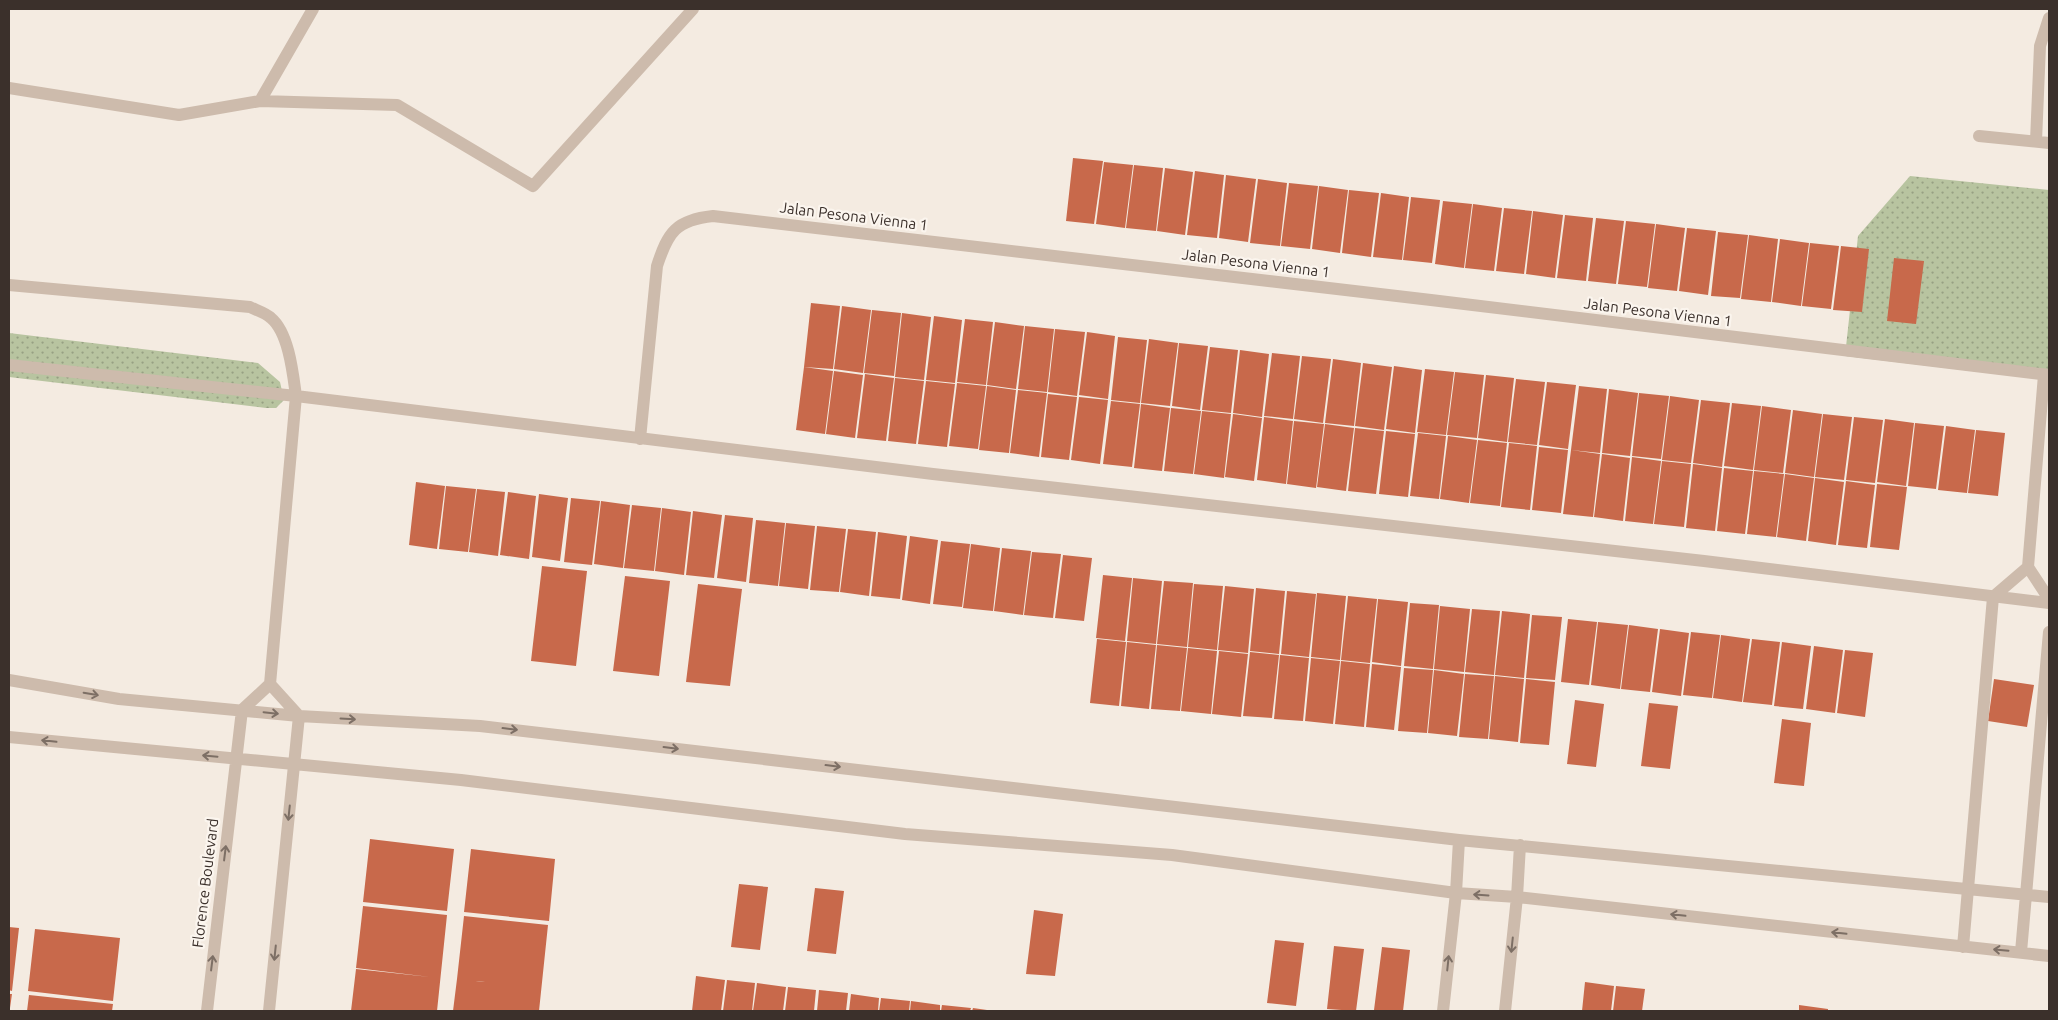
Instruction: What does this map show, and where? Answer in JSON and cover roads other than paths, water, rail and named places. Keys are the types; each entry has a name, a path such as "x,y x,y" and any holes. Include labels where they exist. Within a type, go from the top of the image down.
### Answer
{"street":[{"path":"260,101 313,9"},
{"path":"9,88 179,115 260,101 397,105 534,186 693,9"},
{"path":"2036,141 2040,46 2049,18"},
{"path":"1979,136 2049,143"},
{"name":"Jalan Pesona Vienna 1","path":"640,439 657,266 664,245 674,229 694,218 713,216 1431,300 2046,375"},
{"path":"9,285 250,307 271,318 282,335 292,366 296,396 270,684 242,710"},
{"path":"9,365 296,396 640,439 1704,561 1993,597 2049,601"},
{"path":"2046,375 2028,567 2049,601"},
{"path":"1963,947 1993,597 2028,567"},
{"path":"2021,952 2049,632"},
{"path":"9,680 119,699 299,716 480,726 1459,840 2049,897"},
{"path":"269,1011 299,716 270,684"},
{"name":"Florence Boulevard","path":"206,1011 242,710"},
{"path":"9,737 461,780 904,834 1172,855 1456,893 1517,897 2049,956"},
{"path":"1443,1011 1456,893 1459,840"},
{"path":"1505,1011 1517,897 1520,845"}]}
